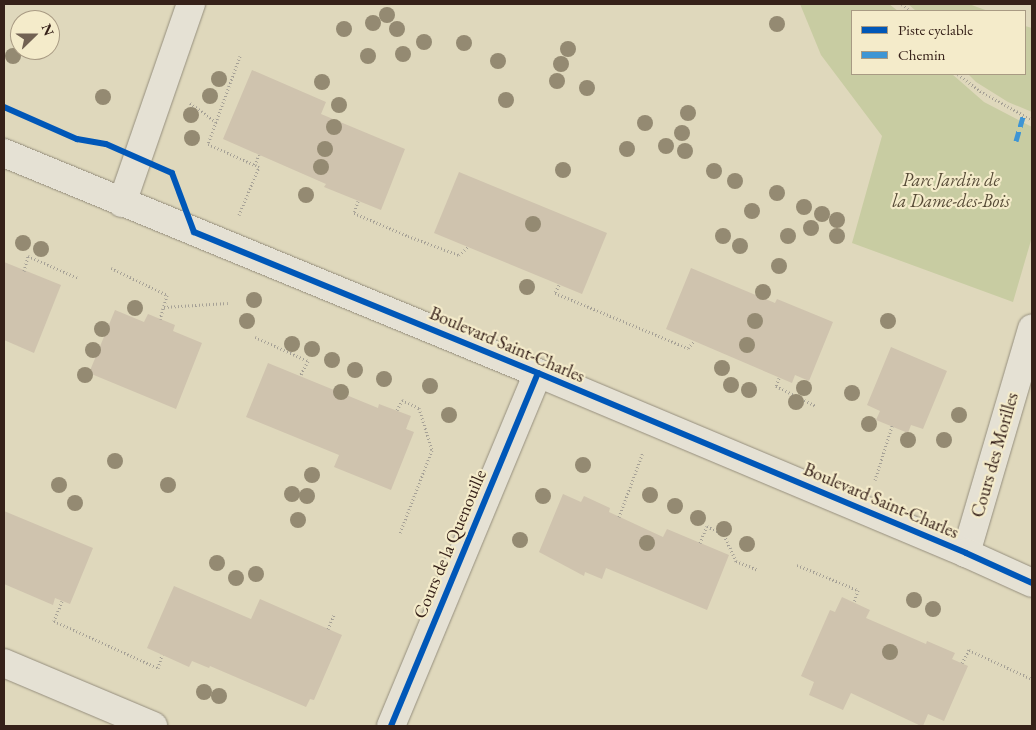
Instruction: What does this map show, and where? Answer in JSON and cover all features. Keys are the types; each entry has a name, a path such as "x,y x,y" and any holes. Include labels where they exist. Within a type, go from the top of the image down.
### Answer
{"street":[{"path":"122,203 191,4"},
{"name":"Boulevard Saint-Charles","path":"4,153 538,373 865,510 1032,583"},
{"name":"Cours des Morilles","path":"966,553 1032,329"},
{"name":"Cours de la Quenouille","path":"391,726 538,373"},
{"path":"4,663 153,726"}],"path":[{"path":"226,245 258,167 208,144 240,56"},
{"path":"959,75 980,91 1032,120"},
{"path":"255,165 259,155"},
{"path":"358,201 354,213 408,236 459,256 468,247"},
{"path":"24,271 28,256 78,278"},
{"path":"111,268 168,294 160,319"},
{"path":"559,285 555,293 688,348 694,341"},
{"path":"164,308 228,303"},
{"path":"255,337 308,361 300,376"},
{"path":"779,378 776,386 816,406"},
{"path":"397,410 402,400 419,408 432,450 400,534"},
{"path":"619,516 654,422"},
{"path":"865,510 892,426"},
{"path":"700,543 707,526 724,534 736,561 758,570"},
{"path":"798,565 858,590 854,602"},
{"path":"62,600 54,621 158,668 162,655"},
{"path":"328,629 334,615"},
{"path":"962,663 969,650 1032,679"}],"green space":[{"name":"Parc Jardin de la Dame-des-Bois","path":"800,4 889,4 897,10 851,10 851,75 953,75 984,102 1032,127 1032,237 1013,302 852,243 882,136 821,55"},
{"path":"908,4 969,4 985,10 915,10"},
{"path":"1026,26 1032,28 1032,112 1008,102 976,82 969,75 1026,75"}],"building":[{"path":"252,70 326,102 321,114 405,149 381,210 324,187 326,184 223,139"},
{"path":"459,172 607,233 582,294 434,233"},
{"path":"4,262 61,285 34,353 4,340"},
{"path":"691,268 775,303 777,299 833,322 809,381 795,375 792,383 666,329"},
{"path":"115,310 144,322 148,314 175,325 173,331 202,343 176,409 89,373"},
{"path":"891,347 947,371 923,429 911,425 908,433 876,420 880,411 867,405"},
{"path":"268,363 378,408 379,404 411,416 406,429 414,432 391,490 334,467 339,455 246,417"},
{"path":"563,494 581,502 584,496 610,508 609,512 663,537 667,529 729,555 707,610 606,568 602,579 585,572 584,576 539,552"},
{"path":"4,511 93,548 70,604 55,598 53,605 4,584"},
{"path":"174,586 251,619 260,599 342,635 314,700 310,699 306,707 210,666 209,668 192,661 189,667 147,648"},
{"path":"842,597 870,610 866,618 926,644 927,641 955,653 952,659 968,666 944,721 928,714 923,726 921,726 851,693 843,710 809,695 814,682 801,676 830,610 835,612"}],"marked path":[{"path":"1016,141 1023,116"}],"cycle path":[{"path":"4,107 77,139 106,144 172,173 194,232 538,373 966,553 1032,583"},
{"path":"391,726 538,373"}]}
